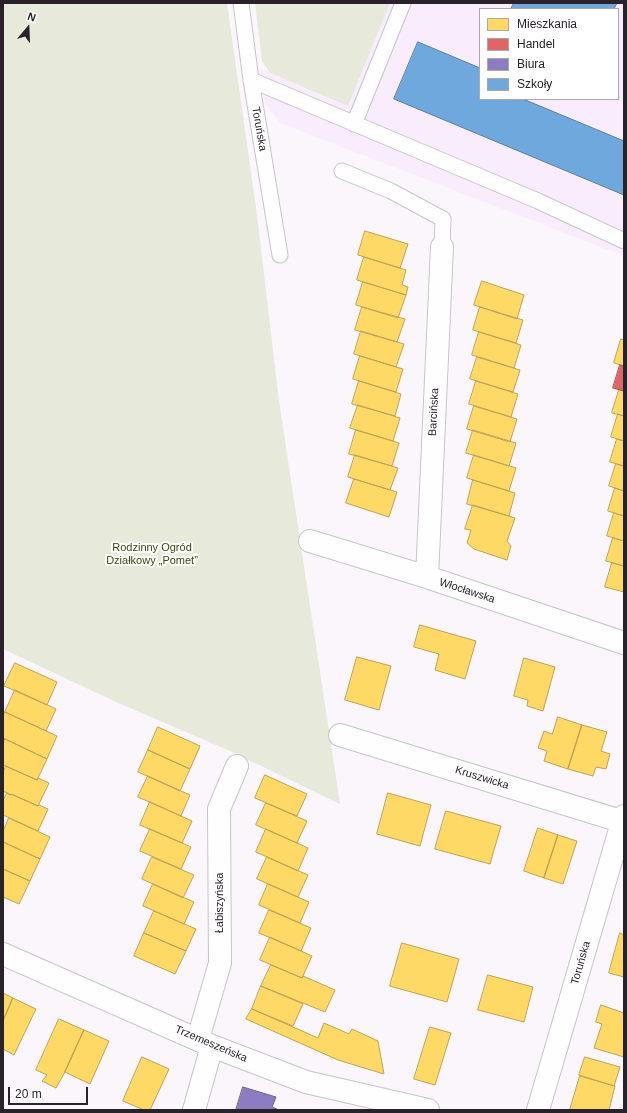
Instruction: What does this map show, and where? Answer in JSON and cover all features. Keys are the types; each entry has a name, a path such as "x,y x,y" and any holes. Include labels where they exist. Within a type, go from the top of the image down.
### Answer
{"street":[{"name":"Barcińska","path":"427,577 442,247"},
{"name":"Włocławska","path":"310,541 427,577 624,643"},
{"name":"Kruszwicka","path":"340,735 624,820"},
{"name":"Łabiszyńska","path":"194,1110 220,964 219,809 237,766"},
{"name":"Toruńska","path":"538,1110 624,820"},
{"name":"Trzemeszeńska","path":"3,954 205,1043 306,1082 428,1110"}],"lane":[{"name":"Toruńska","path":"241,3 251,80 280,255"},
{"path":"354,124 403,3"},
{"path":"251,80 538,202 624,241"},
{"path":"342,171 391,191 443,219 442,247"}],"shaded area":[{"path":"390,3 624,3 624,256 280,123 265,104 260,70 266,69 270,73 348,106"}],"green space":[{"name":"Rodzinny Ogród Działkowy „Pomet”","path":"3,3 227,3 257,215 279,401 340,804 230,751 116,702 3,649"},
{"path":"255,3 390,3 348,106 270,73 262,61"}],"building: Mieszkania":[{"path":"365,231 408,244 400,268 358,255"},
{"path":"364,257 406,270 402,285 408,287 406,295 357,280"},
{"path":"482,281 524,295 517,319 474,305"},
{"path":"363,282 406,295 398,318 356,305"},
{"path":"362,307 405,319 397,342 355,330"},
{"path":"480,307 523,320 516,343 473,330"},
{"path":"361,331 404,344 396,367 354,354"},
{"path":"479,332 521,345 514,368 472,355"},
{"path":"621,339 624,340 624,366 614,363"},
{"path":"360,356 403,369 396,392 353,379"},
{"path":"477,357 520,370 513,392 470,379"},
{"path":"359,381 401,394 395,416 352,404"},
{"path":"476,381 518,394 511,417 469,404"},
{"path":"619,390 624,391 624,416 612,413"},
{"path":"358,405 400,418 393,441 350,428"},
{"path":"474,406 517,419 510,442 467,429"},
{"path":"618,414 624,416 624,441 611,437"},
{"path":"356,430 399,443 392,466 349,454"},
{"path":"473,430 516,443 509,466 466,453"},
{"path":"617,439 624,441 624,466 610,462"},
{"path":"355,455 398,468 390,490 348,477"},
{"path":"474,455 516,468 509,491 467,478"},
{"path":"616,464 624,466 624,491 609,486"},
{"path":"354,479 397,492 389,517 346,503"},
{"path":"473,480 515,493 509,516 467,504"},
{"path":"615,488 624,491 624,516 608,511"},
{"path":"473,505 515,518 507,541 511,546 507,560 474,549 467,543 471,530 465,529"},
{"path":"614,513 624,516 624,541 607,536"},
{"path":"613,538 624,541 624,566 606,561"},
{"path":"612,563 624,566 624,592 605,587"},
{"path":"420,625 476,641 465,679 435,670 439,654 414,647"},
{"path":"357,657 391,666 379,710 345,700"},
{"path":"524,658 555,667 543,711 527,706 528,700 514,696"},
{"path":"15,663 57,682 47,705 4,686"},
{"path":"15,690 56,709 46,731 5,712"},
{"path":"5,712 57,736 47,759 3,738 3,717"},
{"path":"558,717 582,725 568,769 544,761 547,751 538,748 544,731 552,734"},
{"path":"582,725 607,732 601,751 610,754 606,769 596,767 593,776 568,769"},
{"path":"158,727 200,746 190,769 148,750"},
{"path":"5,739 47,759 37,780 3,765 3,745"},
{"path":"148,750 190,769 180,791 138,772"},
{"path":"6,766 37,780 38,778 49,783 38,806 3,791 3,773"},
{"path":"265,775 307,794 297,816 255,798"},
{"path":"148,776 190,795 181,816 138,797"},
{"path":"7,793 48,809 38,831 3,815 3,801"},
{"path":"388,793 431,805 420,846 377,834"},
{"path":"150,802 192,821 182,843 140,825"},
{"path":"266,803 307,821 297,843 256,825"},
{"path":"446,811 501,826 490,864 435,849"},
{"path":"9,818 50,837 40,859 3,842 3,832"},
{"path":"538,828 558,835 544,878 524,871"},
{"path":"150,829 191,847 181,869 140,851"},
{"path":"266,829 308,848 298,871 256,852"},
{"path":"558,835 577,841 563,884 544,878"},
{"path":"3,842 40,859 30,881 3,869"},
{"path":"152,857 194,875 183,898 142,879"},
{"path":"267,857 308,875 298,897 257,879"},
{"path":"3,869 30,881 19,904 3,897"},
{"path":"153,884 194,902 184,924 143,906"},
{"path":"268,884 309,902 300,923 259,905"},
{"path":"269,910 311,928 301,951 259,933"},
{"path":"154,911 196,929 186,951 144,933"},
{"path":"144,933 186,951 175,974 134,956"},
{"path":"620,933 624,935 624,977 609,973"},
{"path":"270,937 312,956 302,978 260,960"},
{"path":"402,943 459,959 447,1002 390,986"},
{"path":"271,965 302,978 303,976 335,990 325,1012 261,986"},
{"path":"488,975 533,987 524,1022 478,1010"},
{"path":"261,986 303,1004 293,1026 252,1009"},
{"path":"3,993 13,998 3,1021"},
{"path":"13,998 36,1009 14,1055 3,1049 3,1021"},
{"path":"601,1005 624,1013 624,1057 594,1048 602,1024 596,1022"},
{"path":"252,1009 318,1038 324,1023 349,1034 352,1029 378,1041 384,1074 338,1060 246,1019"},
{"path":"59,1019 84,1030 56,1088 42,1081 47,1075 36,1070"},
{"path":"430,1027 451,1033 435,1085 414,1079"},
{"path":"84,1030 109,1041 90,1084 65,1072"},
{"path":"142,1057 169,1069 150,1110 144,1110 123,1101"},
{"path":"585,1057 620,1067 614,1086 579,1075"},
{"path":"580,1076 615,1086 609,1110 570,1110"}],"building: Handel":[{"path":"620,365 624,366 624,391 613,388"}],"building: Biura":[{"path":"243,1087 276,1097 272,1107 279,1110 236,1110"}],"building: Szkoły":[{"path":"514,3 617,3 614,8 512,8"},
{"path":"418,42 479,68 479,100 525,100 624,141 624,195 394,99"}]}
